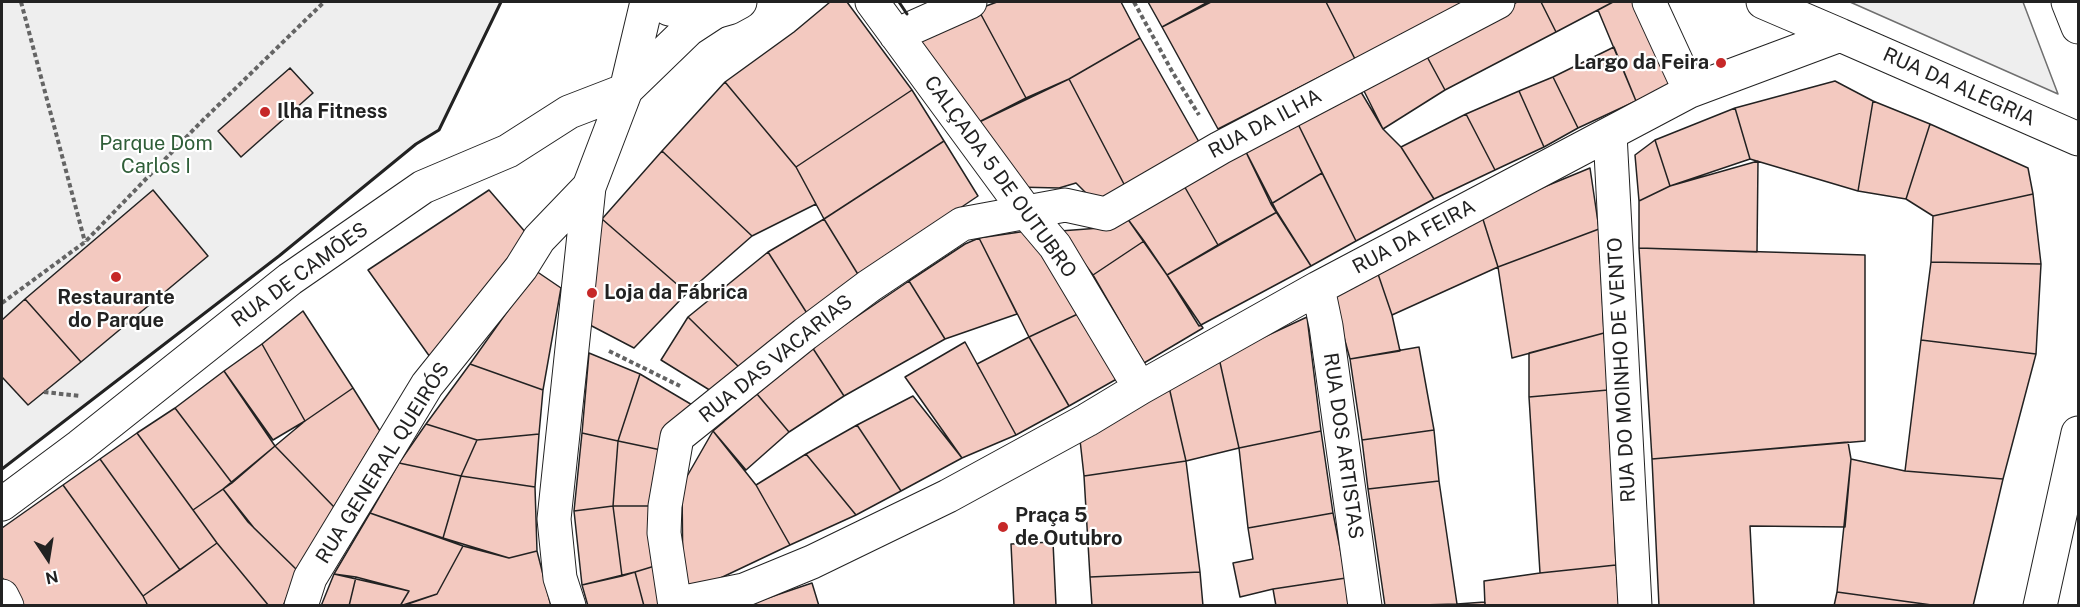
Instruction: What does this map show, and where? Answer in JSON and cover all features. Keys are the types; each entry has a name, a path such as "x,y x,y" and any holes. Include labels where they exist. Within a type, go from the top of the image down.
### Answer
{"street":[{"path":"569,606 560,578 554,519 589,187 626,90 647,2"},
{"path":"657,2 669,9 692,14 727,7"},
{"name":"CALÇADA 5 DE OUTUBRO","path":"872,2 1027,213 1055,246 1140,388"},
{"path":"896,35 970,2"},
{"name":"RUA DA ILHA","path":"1027,213 1065,205 1106,214 1220,148 1498,2"},
{"path":"1649,2 1690,92 1840,35"},
{"path":"1764,2 1840,35"},
{"path":"2068,2 2079,27"},
{"path":"626,90 689,29 727,7"},
{"name":"RUA DA ALEGRIA","path":"1840,35 2079,139"},
{"name":"RUA DE CAMÕES","path":"2,504 80,446 290,279 423,187 508,151 569,112 626,90"},
{"name":"RUA DA FEIRA","path":"1140,388 1318,288 1690,92"},
{"name":"RUA DO MOINHO DE VENTO","path":"1610,134 1635,606"},
{"name":"RUA GENERAL QUEIRÓS","path":"301,606 310,578 427,386 520,268 539,239 589,187"},
{"name":"RUA DAS VACARIAS","path":"675,605 664,533 665,506 677,437 868,286 962,224 1027,213"},
{"name":"RUA DOS ARTISTAS","path":"1318,288 1326,326 1365,606"},
{"path":"675,605 744,590 812,562 948,496 1087,420 1140,388"},
{"path":"2040,606 2079,433"},
{"path":"2,596 7,606"}],"path":[{"path":"21,2 85,242"},
{"path":"2,303 85,242 200,123 324,2"},
{"path":"1134,2 1173,73 1220,148"},
{"path":"574,333 719,405"},
{"path":"44,392 80,396 86,404"}],"green space":[{"name":"Parque Dom Carlos I","path":"2,2 501,2 439,130 416,144 279,256 2,469"},
{"path":"1850,2 2023,2 2058,94"}],"building":[{"path":"830,2 847,2 912,90 796,167 725,82 794,32"},
{"path":"997,2 1121,2 1140,38 1069,79 1026,98 978,9"},
{"path":"1148,2 1208,2 1162,27"},
{"path":"1211,2 1326,2 1355,59 1218,129 1162,27"},
{"path":"1326,2 1465,2 1355,59"},
{"path":"1517,2 1541,2 1556,32 1445,90 1425,53"},
{"path":"1541,2 1613,2 1556,32"},
{"path":"1613,2 1639,2 1675,85 1636,101 1598,10"},
{"path":"978,9 1026,98 973,125 913,39"},
{"path":"1140,38 1199,142 1125,186 1069,79"},
{"path":"1614,47 1636,101 1578,128 1553,77"},
{"path":"1425,53 1445,90 1383,129 1362,87"},
{"name":"Ilha Fitness","path":"290,68 313,93 241,157 218,131"},
{"path":"1553,77 1578,128 1544,147 1519,91"},
{"path":"1069,79 1125,186 1094,201 1076,183 1059,188 1016,187 973,125"},
{"path":"1835,81 1873,101 1858,191 1750,159 1735,108"},
{"path":"725,82 796,167 816,204 752,236 662,151"},
{"path":"912,90 944,141 824,219 796,167"},
{"path":"1519,91 1544,147 1495,170 1466,114"},
{"path":"1361,92 1383,129 1401,147 1434,199 1356,241 1298,124"},
{"path":"1873,101 1930,124 1906,199 1858,191"},
{"path":"1735,108 1750,159 1670,186 1655,140"},
{"path":"1466,114 1495,170 1434,199 1401,147"},
{"path":"1298,124 1322,173 1271,204 1244,148"},
{"path":"1930,124 2028,168 2033,194 1933,216 1906,199"},
{"path":"1655,140 1670,186 1639,201 1635,155"},
{"path":"944,141 978,196 859,276 824,219"},
{"path":"1244,148 1277,212 1218,245 1183,184"},
{"path":"662,151 752,236 687,293 602,219"},
{"path":"1758,161 1757,252 1639,248 1639,201 1670,186"},
{"path":"1590,168 1599,229 1498,267 1481,213"},
{"path":"1322,173 1356,241 1311,266 1271,204"},
{"path":"1183,184 1218,245 1167,275 1127,218"},
{"name":"Restaurante do Parque","path":"153,190 208,256 81,362 25,299"},
{"path":"489,190 527,234 430,357 368,270"},
{"path":"2033,194 2041,264 1931,262 1933,216"},
{"path":"1277,212 1311,266 1199,326 1167,275"},
{"path":"1481,213 1498,267 1392,315 1377,271"},
{"path":"1127,218 1144,241 1093,275 1060,231 1100,228"},
{"path":"602,219 687,293 634,348 588,324"},
{"path":"824,219 859,276 810,318 768,252"},
{"path":"1599,229 1604,333 1512,358 1498,267"},
{"path":"1027,231 1082,312 1029,337 979,238"},
{"path":"979,238 1017,314 945,339 909,281 965,244"},
{"path":"1144,241 1203,328 1144,363 1093,275"},
{"path":"1639,248 1865,255 1865,441 1652,459"},
{"path":"768,252 810,318 744,372 688,317"},
{"path":"1931,262 2041,264 2036,354 1921,340"},
{"path":"536,271 561,288 543,390 470,364"},
{"path":"1377,271 1392,315 1400,351 1350,359 1333,297"},
{"path":"909,281 945,339 844,396 812,347"},
{"path":"25,299 81,362 28,405 2,377 2,320"},
{"path":"303,311 353,388 305,421 262,344"},
{"path":"1082,312 1122,376 1069,406 1029,337"},
{"path":"688,317 744,372 716,394 661,360"},
{"path":"1307,317 1321,431 1239,448 1219,358"},
{"path":"1604,333 1608,390 1529,397 1529,353"},
{"path":"1029,337 1069,406 1016,435 977,364"},
{"path":"1921,340 2036,354 2003,479 1905,471"},
{"path":"965,342 1016,435 962,458 905,377"},
{"path":"262,344 305,421 273,440 224,371"},
{"path":"812,347 844,396 789,432 757,394"},
{"path":"1419,347 1434,430 1362,440 1350,359"},
{"path":"589,353 640,374 618,441 582,433"},
{"path":"1219,358 1239,448 1186,461 1169,387"},
{"path":"470,364 543,390 539,434 477,440 426,424"},
{"path":"224,371 275,446 232,483 175,408"},
{"path":"640,374 699,409 661,450 618,441"},
{"path":"1169,387 1186,461 1084,476 1080,440"},
{"path":"353,388 380,431 334,507 275,446 305,421"},
{"path":"1608,390 1616,565 1540,573 1529,397"},
{"path":"757,394 789,432 746,470 713,431"},
{"path":"913,396 962,458 901,491 857,425"},
{"path":"175,408 232,483 193,510 137,433"},
{"path":"426,424 477,440 461,476 399,463"},
{"path":"857,425 901,491 856,515 806,454"},
{"path":"1434,430 1439,481 1368,489 1362,440"},
{"path":"713,431 756,485 790,545 712,582 683,585 682,485"},
{"path":"1321,431 1333,513 1248,528 1239,448"},
{"path":"137,433 217,543 180,570 100,459"},
{"path":"582,433 618,441 613,506 574,511"},
{"path":"539,434 535,487 461,476 477,440"},
{"path":"618,441 661,450 655,506 613,506"},
{"path":"1848,442 1851,459 1845,527 1750,526 1754,606 1659,606 1652,459"},
{"path":"275,446 334,507 298,571 254,528 223,489"},
{"path":"806,454 856,515 790,545 756,485"},
{"path":"100,459 180,570 143,596 63,485"},
{"path":"1851,459 1905,471 2003,479 1973,606 1939,606 1837,592"},
{"path":"1186,461 1200,572 1090,577 1084,476"},
{"path":"399,463 461,476 443,538 370,513"},
{"path":"461,476 535,487 537,551 509,558 443,538"},
{"path":"1439,481 1457,604 1385,606 1368,489"},
{"path":"63,485 148,606 18,606 2,577 2,528"},
{"path":"223,489 248,522 298,571 283,606 269,606 193,510"},
{"path":"613,506 622,576 582,585 574,511"},
{"path":"613,506 655,506 658,565 622,576"},
{"path":"370,513 463,546 437,594 400,606 409,591 334,574"},
{"path":"1333,513 1346,578 1273,589 1240,597 1233,563 1253,559 1248,528"},
{"path":"1053,542 1056,606 1014,606 1011,544"},
{"path":"217,543 269,606 148,606 143,596"},
{"path":"463,546 509,558 537,551 551,606 402,606 437,594"},
{"path":"658,565 668,606 644,606 635,572"},
{"path":"1616,565 1619,606 1485,606 1484,581"},
{"path":"635,572 644,606 588,606 582,585"},
{"path":"1200,572 1203,606 1092,606 1090,577"},
{"path":"334,574 356,577 349,606 321,606"},
{"path":"356,577 409,591 400,606 349,606"},
{"path":"1346,578 1348,606 1276,606 1273,589"},
{"path":"812,583 819,606 744,606"},
{"path":"1837,592 1939,606 1834,606"},
{"path":"1485,602 1485,606 1435,606 1457,604"}],"wall":[{"path":"2,469 279,256 416,144 439,130 501,2"},
{"path":"899,2 907,14"}],"place":[{"name":"Largo da Feira","path":"1721,63"},
{"name":"Ilha Fitness","path":"265,112"},
{"name":"Restaurante do Parque","path":"116,277"},
{"name":"Loja da Fábrica","path":"592,293"},
{"name":"Praça 5 de Outubro","path":"1003,527"}]}
